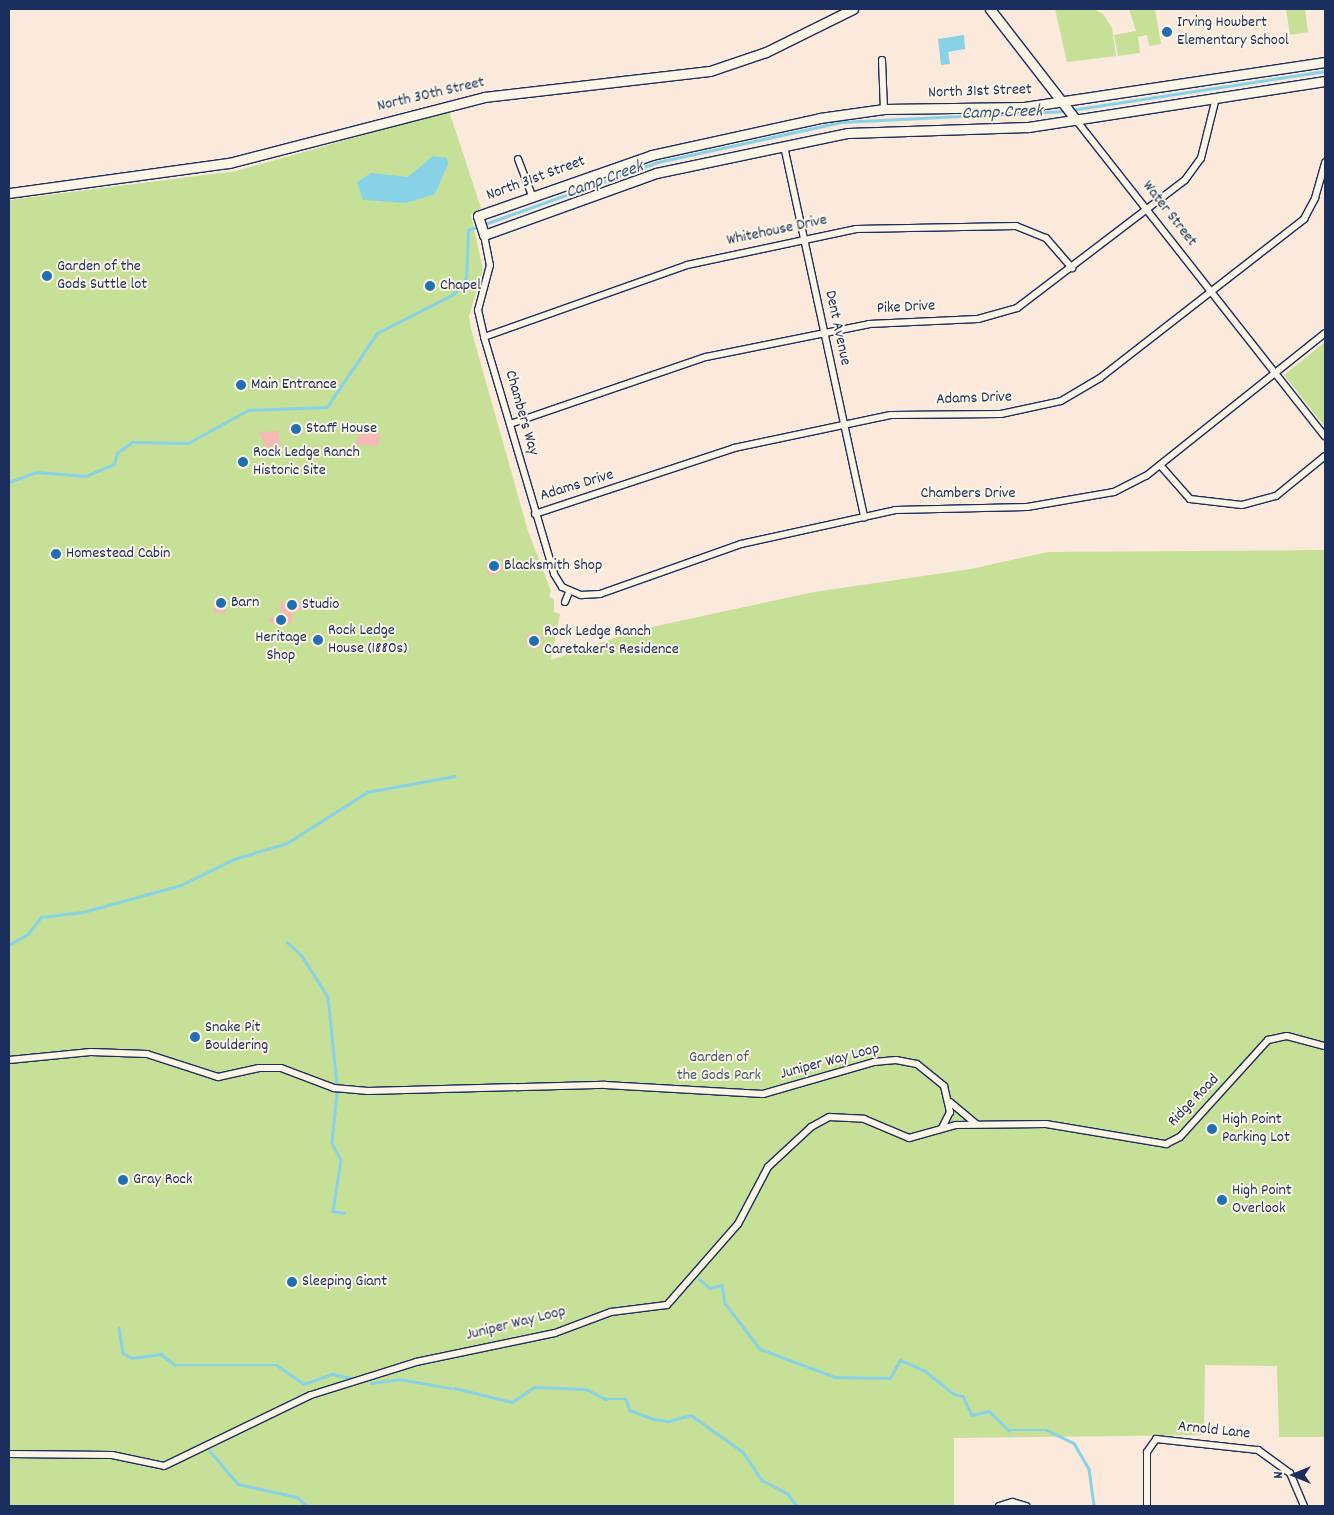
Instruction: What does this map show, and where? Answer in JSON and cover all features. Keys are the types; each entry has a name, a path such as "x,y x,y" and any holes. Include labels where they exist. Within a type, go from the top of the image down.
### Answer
{"main road":[{"name":"North 30th Street","path":"9,193 229,163 484,97 710,71 766,52 853,9"},
{"name":"Water Street","path":"990,9 1076,120"},
{"name":"North 31st Street","path":"484,235 478,216 532,196 673,150 884,109 1004,108 1062,102 1325,62"},
{"path":"484,235 656,174 865,130 1006,128 1076,120 1325,81"}],"street":[{"path":"882,60 884,109"},
{"name":"Pike Drive","path":"510,424 688,362 824,332 881,322 998,315 1028,302 1147,210 1197,166 1216,98"},
{"name":"Water Street","path":"1076,120 1325,436"},
{"name":"Dent Avenue","path":"784,146 864,517"},
{"path":"518,159 532,196"},
{"name":"Adams Drive","path":"535,514 722,451 844,425 897,415 1001,414 1050,405 1100,378 1304,219 1315,198 1325,162"},
{"name":"Whitehouse Drive","path":"484,337 687,265 805,240 890,226 1016,226 1046,238 1072,268"},
{"name":"Chambers Way","path":"484,235 490,265 478,310 484,337 554,574 569,592"},
{"name":"Chambers Drive","path":"569,592 600,594 741,544 905,508 1049,504 1114,492 1160,465 1325,334"},
{"path":"1160,465 1190,499 1242,506 1276,496 1325,456"},
{"path":"565,602 569,592"},
{"name":"Ridge Road","path":"941,1130 976,1124 1072,1125 1166,1144 1180,1137 1268,1040 1287,1036 1325,1046"},
{"name":"Juniper Way Loop","path":"9,1060 91,1052 147,1054 218,1077 259,1068 281,1068 334,1088 368,1090 604,1085 763,1094 874,1062 896,1060 917,1064 932,1074 950,1102"},
{"path":"950,1102 976,1124"},
{"path":"941,1130 948,1122 950,1102"},
{"name":"Juniper Way Loop","path":"9,1454 112,1455 164,1466 311,1395 416,1362 555,1332 611,1312 668,1305 738,1224 768,1168 810,1127 846,1115 909,1138 941,1130"},
{"name":"Arnold Lane","path":"1147,1506 1151,1441 1193,1440 1258,1450 1290,1473 1304,1506"},
{"path":"999,1506 1012,1502 1026,1506"}],"green space":[{"path":"1055,9 1094,9 1103,14 1112,28 1116,56 1067,62"},
{"path":"1129,9 1155,9 1161,44 1149,46 1147,35 1138,37 1140,53 1118,56 1114,35 1136,31"},
{"path":"1286,9 1305,9 1308,32 1290,35"},
{"name":"Garden of the Gods Park","path":"449,111 481,208 471,215 483,270 469,316 471,329 528,531 551,591 549,596 554,600 554,612 560,614 551,660 638,630 814,592 971,569 1048,552 1325,550 1325,1437 1279,1437 1277,1366 1205,1365 1204,1435 954,1438 954,1506 9,1506 9,200 236,171"},
{"path":"1325,342 1325,427 1284,375"}],"water":[{"path":"964,35 965,49 948,52 950,64 941,65 938,39"},
{"path":"433,156 447,158 448,164 435,194 406,203 363,200 357,182 371,173 408,177"}],"building":[{"name":"Staff House","path":"302,425 303,435 289,433 288,426"},
{"path":"361,430 380,433 378,446 355,445"},
{"path":"278,431 280,448 267,449 259,432"},
{"name":"Blacksmith Shop","path":"499,558 503,571 489,576 485,562"},
{"name":"Barn","path":"214,599 228,599 225,613 214,613"},
{"path":"281,601 303,602 303,610 293,610 292,623 269,623 270,617 280,618"},
{"name":"Rock Ledge House (1880s)","path":"312,633 324,634 323,646 311,645"},
{"name":"Rock Ledge Ranch Caretaker's Residence","path":"531,633 537,633 542,638 540,647 531,649 526,644 526,638"}],"waterway":[{"name":"Camp Creek","path":"1071,110 1325,71"},
{"name":"Camp Creek","path":"9,482 37,472 86,476 114,464 117,453 132,442 188,443 248,410 327,407 377,333 454,294 466,278 468,230 658,162 841,122 1066,111"},
{"path":"9,945 28,934 41,917 83,912 181,885 234,859 287,843 367,792 455,776"},
{"path":"287,942 302,956 328,997 337,1084"},
{"path":"337,1093 332,1143 341,1160 333,1211 344,1213"},
{"path":"699,1279 710,1288 722,1285 725,1303 760,1349 835,1377 890,1378 900,1360 924,1370 954,1394 963,1396 972,1415 989,1411 1009,1430 1047,1430 1074,1443 1089,1469 1094,1506"},
{"path":"119,1328 123,1353 132,1358 161,1354 175,1365 277,1365 304,1384 332,1374 351,1378"},
{"path":"371,1383 400,1379 450,1388"},
{"path":"454,1388 512,1402 534,1387 586,1389 606,1399 626,1399 630,1410 654,1419 669,1421 691,1415 743,1452 762,1480 788,1494 797,1506"},
{"path":"210,1451 238,1484 297,1497 307,1506"}],"place":[{"name":"Irving Howbert Elementary School","path":"1167,32"},
{"name":"Garden of the Gods Suttle lot","path":"47,276"},
{"name":"Chapel","path":"430,286"},
{"name":"Main Entrance","path":"241,385"},
{"name":"Staff House","path":"296,429"},
{"name":"Rock Ledge Ranch Historic Site","path":"243,462"},
{"name":"Homestead Cabin","path":"56,554"},
{"name":"Blacksmith Shop","path":"494,566"},
{"name":"Barn","path":"221,603"},
{"name":"Studio","path":"292,605"},
{"name":"Heritage Shop","path":"281,620"},
{"name":"Rock Ledge House (1880s)","path":"318,640"},
{"name":"Rock Ledge Ranch Caretaker's Residence","path":"534,641"},
{"name":"Snake Pit Bouldering","path":"195,1037"},
{"name":"High Point Parking Lot","path":"1212,1129"},
{"name":"Gray Rock","path":"123,1180"},
{"name":"High Point Overlook","path":"1222,1200"},
{"name":"Sleeping Giant","path":"292,1282"}]}
